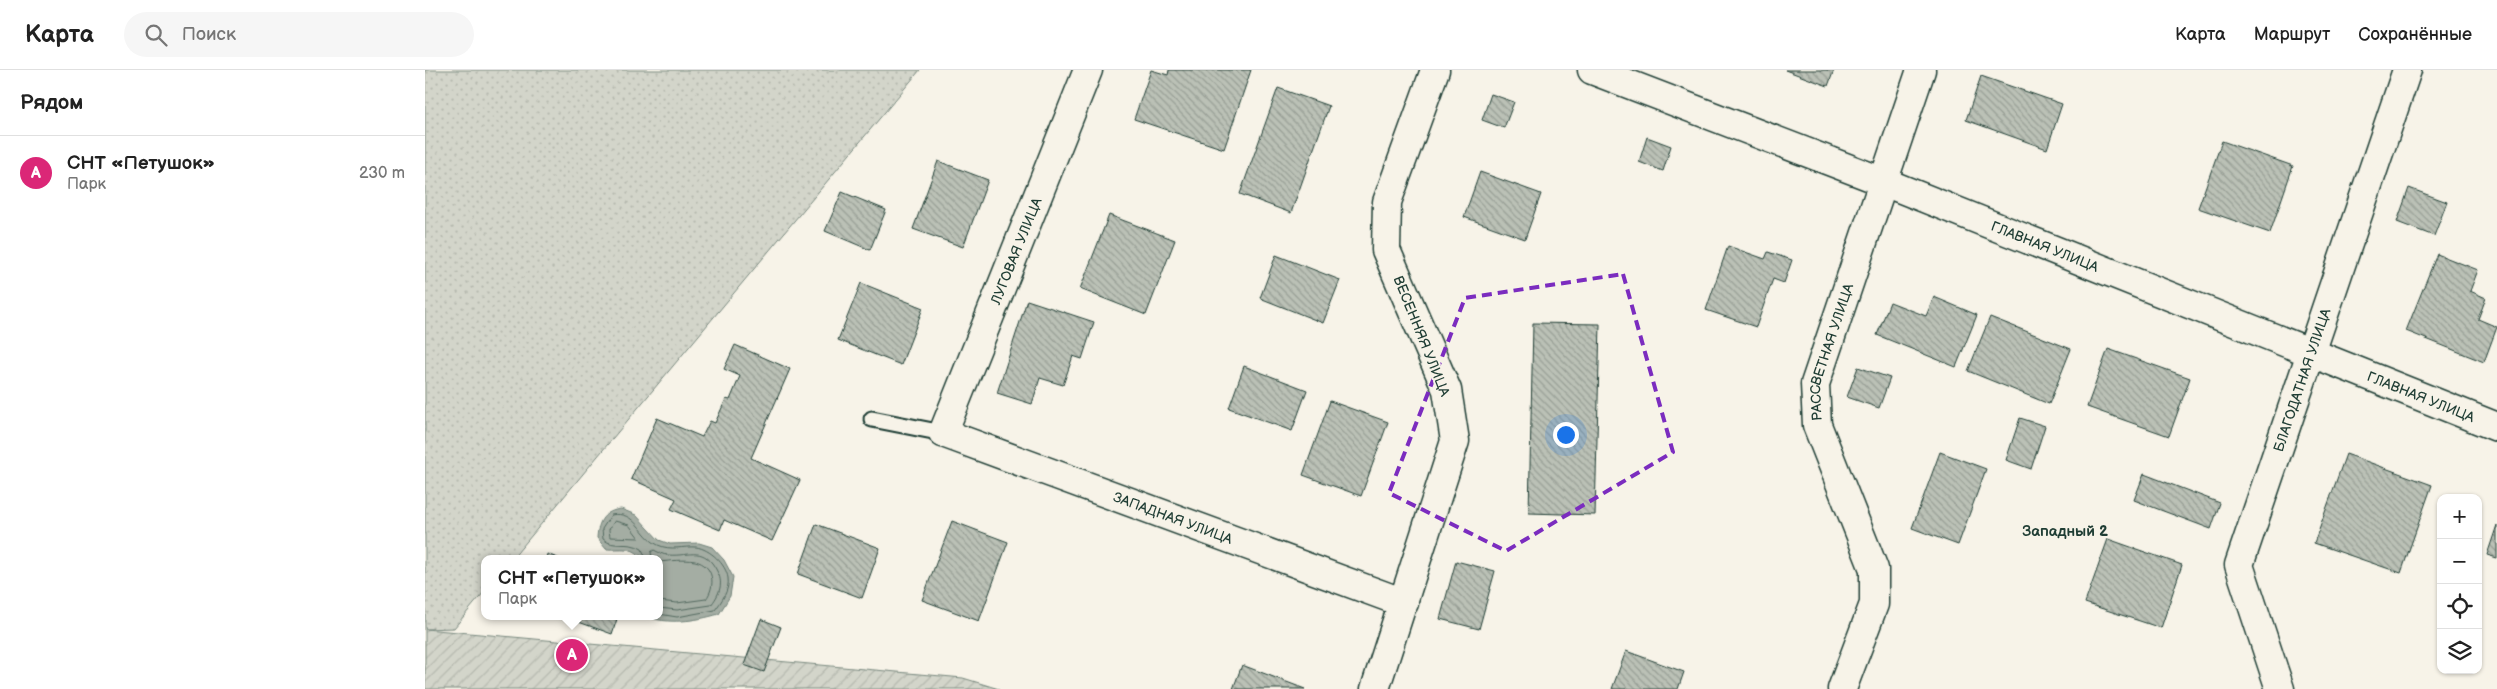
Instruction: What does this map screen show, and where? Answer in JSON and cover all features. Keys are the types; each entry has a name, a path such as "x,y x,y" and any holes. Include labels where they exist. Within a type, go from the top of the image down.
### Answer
{"street":[{"name":"ЛУГОВАЯ УЛИЦА","path":"943,433 1088,70"},
{"name":"ВЕСЕННЯЯ УЛИЦА","path":"1375,689 1455,441 1447,390 1386,250 1387,202 1435,70"},
{"name":"ГЛАВНАЯ УЛИЦА","path":"1592,70 1884,182 2497,427"},
{"name":"РАССВЕТНАЯ УЛИЦА","path":"1842,689 1874,604 1874,569 1817,425 1815,384 1921,70"},
{"name":"БЛАГОДАТНАЯ УЛИЦА","path":"2280,689 2239,565 2407,70"},
{"name":"ЗАПАДНАЯ УЛИЦА","path":"943,433 1404,603"}],"lane":[{"path":"872,419 943,433"}],"highlighted area":[{"path":"1623,274 1673,452 1506,551 1389,493 1465,298"}],"shaded area":[{"path":"425,70 920,70 515,555 481,555 481,596 454,628 425,629"},
{"path":"425,629 963,678 999,689 425,689"}],"water":[{"path":"621,509 636,515 659,540 670,544 699,543 712,547 724,560 733,577 730,596 719,614 701,619 662,620 663,555 639,555 631,550 606,549 597,538 603,518 615,510"}],"building":[{"path":"1151,70 1168,75 1169,70 1251,70 1224,149 1134,119"},
{"path":"1785,70 1834,70 1828,86"},
{"path":"1981,76 2062,104 2047,149 1966,120"},
{"path":"1278,88 1329,106 1291,213 1240,194"},
{"path":"1491,94 1514,102 1504,128 1482,120"},
{"path":"1647,137 1671,146 1663,171 1639,162"},
{"path":"2222,141 2293,166 2270,233 2198,208"},
{"path":"938,161 988,180 963,247 913,229"},
{"path":"1480,172 1541,194 1525,239 1464,217"},
{"path":"2409,188 2447,202 2434,236 2397,222"},
{"path":"842,192 886,210 870,250 825,231"},
{"path":"1109,215 1175,240 1146,315 1080,289"},
{"path":"1728,246 1765,259 1768,252 1792,260 1784,283 1773,279 1756,327 1706,310"},
{"path":"2437,254 2478,270 2470,291 2486,298 2478,319 2497,327 2484,362 2406,331"},
{"path":"1276,255 1340,280 1323,323 1260,298"},
{"path":"861,283 923,308 901,365 838,340"},
{"path":"1934,297 1977,315 1956,367 1877,335 1890,302 1926,316"},
{"path":"1027,300 1094,322 1082,359 1073,356 1063,385 1040,378 1032,404 997,393"},
{"path":"1990,317 2071,349 2049,404 1968,371"},
{"path":"1533,323 1600,324 1595,515 1529,513"},
{"path":"735,345 790,369 751,458 800,480 772,541 724,520 720,530 671,509 676,499 631,479 657,418 702,437 710,421 715,423 726,399 730,400 740,376 724,369"},
{"path":"2108,349 2190,378 2169,436 2087,407"},
{"path":"1244,366 1307,390 1292,431 1229,408"},
{"path":"1858,367 1890,378 1879,408 1847,397"},
{"path":"1330,401 1388,422 1361,496 1303,475"},
{"path":"2020,418 2045,426 2031,469 2006,460"},
{"path":"1940,452 1986,469 1958,545 1912,528"},
{"path":"2346,454 2432,485 2401,573 2314,543"},
{"path":"2144,474 2220,503 2211,529 2134,500"},
{"path":"952,521 1008,542 979,621 922,600"},
{"path":"816,524 880,548 862,598 798,574"},
{"path":"2497,525 2497,558 2487,555"},
{"path":"2108,539 2182,565 2161,628 2085,603"},
{"path":"1456,561 1495,571 1479,629 1440,619"},
{"path":"761,619 781,627 764,672 744,665"},
{"path":"573,620 617,620 612,634"},
{"path":"1626,651 1684,672 1678,689 1612,689"},
{"path":"1242,665 1305,689 1233,689"}],"place":[{"name":"СНТ «Петушок»","path":"572,655"}],"district":[{"name":"Западный 2","path":"2065,531"}]}
